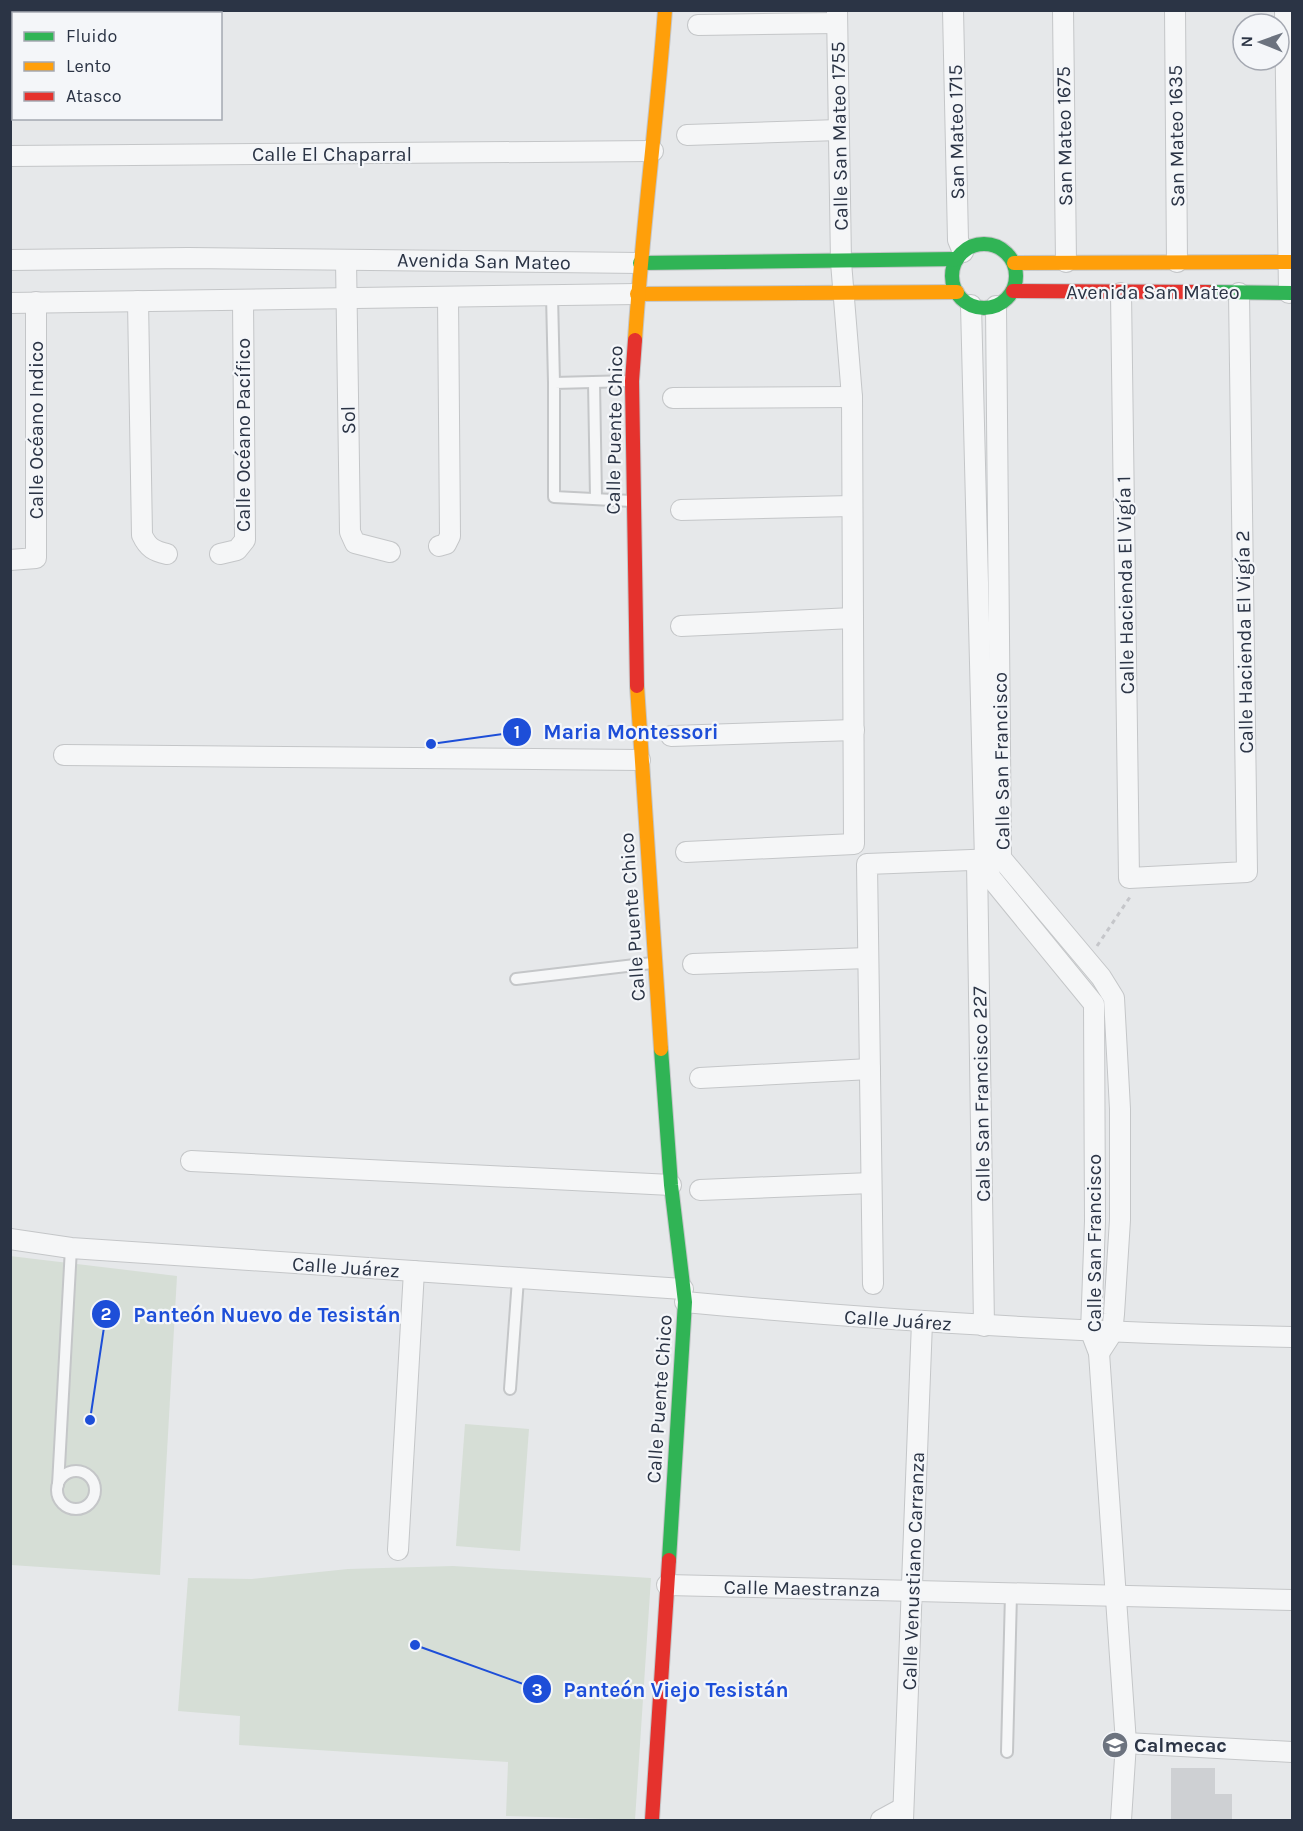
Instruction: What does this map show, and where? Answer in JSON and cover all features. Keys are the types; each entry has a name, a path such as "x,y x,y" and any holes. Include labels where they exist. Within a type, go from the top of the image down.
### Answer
{"main road":[{"name":"Calle Puente Chico","path":"652,1821 684,1296 671,1185 640,760 632,501 632,381 637,294 653,152 665,10"},
{"name":"Avenida San Mateo","path":"637,294 814,278 842,262 960,255 973,246 985,243 997,246 1007,253 1014,263 1066,262 1168,274 1239,293 1291,293"},
{"path":"960,255 952,275 957,292 971,305 984,308 996,306 1013,291 1017,277 1014,263"},
{"name":"Avenida San Mateo","path":"1013,291 1121,293 1168,274 1290,262"},
{"name":"Avenida San Mateo","path":"640,263 814,278 844,293 957,292"}],"street":[{"name":"San Mateo 1715","path":"953,10 960,255"},
{"name":"San Mateo 1675","path":"1063,10 1066,262"},
{"name":"San Mateo 1635","path":"1168,274 1175,10"},
{"path":"1285,10 1291,293"},
{"path":"698,25 837,17"},
{"name":"Calle San Mateo 1755","path":"686,852 854,844 852,398 842,262 837,17"},
{"path":"687,135 839,130"},
{"name":"Calle El Chaparral","path":"10,156 653,152"},
{"name":"Avenida San Mateo","path":"10,260 188,258 640,263"},
{"name":"Sol","path":"346,260 350,532 355,543 390,552"},
{"name":"Calle Hacienda El Vigía 1","path":"1121,293 1129,878"},
{"name":"Calle Hacienda El Vigía 2","path":"1129,878 1247,872 1239,293"},
{"name":"Avenida San Mateo","path":"10,303 637,294"},
{"path":"439,546 446,544 450,536 448,297"},
{"path":"138,301 142,535 146,544 154,551 167,554"},
{"name":"Calle Océano Pacífico","path":"220,554 237,550 245,540 243,301"},
{"name":"Calle Océano Indico","path":"10,560 36,558 36,302"},
{"name":"Calle San Francisco","path":"971,305 988,860 991,878 1094,1004 1095,1221 1091,1332 1099,1353 1126,1743 1121,1821"},
{"name":"Calle San Francisco","path":"996,306 988,860 1086,959 1110,988 1114,998 1120,1109 1120,1220 1112,1333 1099,1353"},
{"path":"673,398 852,398"},
{"path":"681,510 852,506"},
{"path":"681,626 853,618"},
{"path":"671,736 854,730"},
{"path":"64,755 640,760"},
{"path":"873,1284 867,864 988,860"},
{"name":"Calle San Francisco 227","path":"984,1326 988,860"},
{"path":"693,964 868,958"},
{"path":"1094,1004 1110,988"},
{"path":"700,1078 870,1069"},
{"path":"1094,1110 1120,1109"},
{"path":"190,1161 671,1185"},
{"path":"700,1190 871,1184"},
{"path":"1095,1221 1120,1220"},
{"name":"Calle Juárez","path":"10,1239 71,1248 518,1279 922,1322 1112,1333 1293,1337"},
{"path":"398,1550 414,1271"},
{"name":"Calle Venustiano Carranza","path":"903,1814 922,1322"},
{"name":"Calle Maestranza","path":"667,1585 1293,1600"},
{"path":"1126,1743 1293,1752"},
{"path":"881,1821 903,1814"}],"lane":[{"path":"552,295 554,497 632,501"},
{"path":"554,383 632,381"},
{"path":"594,382 596,498"},
{"path":"516,979 654,963"},
{"path":"58,1485 71,1248"},
{"path":"510,1389 518,1279"},
{"path":"1007,1752 1011,1594"}],"path":[{"path":"1086,959 1111,929 1130,898 1129,878"}],"shaded area":[{"path":"10,1256 177,1276 160,1575 11,1565"},
{"path":"465,1424 529,1429 520,1551 456,1546"},
{"path":"453,1566 651,1578 635,1820 506,1816 508,1762 239,1745 240,1716 178,1711 188,1578 252,1579 348,1569"}],"building":[{"path":"1171,1768 1215,1768 1215,1794 1232,1794 1232,1821 1171,1821"}],"traffic: fast":[{"path":"984,244 1002,249 1007,253 1011,258 1016,276 1011,294 1007,299 1002,303 984,308 966,303 961,299 957,294 952,276 957,258 961,253 966,249 984,244"},
{"path":"640,263 957,259"},
{"path":"1208,292 1292,293"},
{"path":"661,1049 671,1185 685,1302 669,1560"}],"traffic: slow":[{"path":"635,340 665,10"},
{"path":"1014,263 1292,262"},
{"path":"637,294 957,292"},
{"path":"637,686 661,1049"}],"traffic: jam":[{"path":"1013,291 1208,292"},
{"path":"635,340 632,381 637,686"},
{"path":"652,1820 669,1560"}],"place":[{"name":"Maria Montessori","path":"431,744"},
{"name":"Panteón Nuevo de Tesistán","path":"90,1420"},
{"name":"Panteón Viejo Tesistán","path":"415,1645"},
{"name":"Calmecac","path":"1115,1745"}]}
